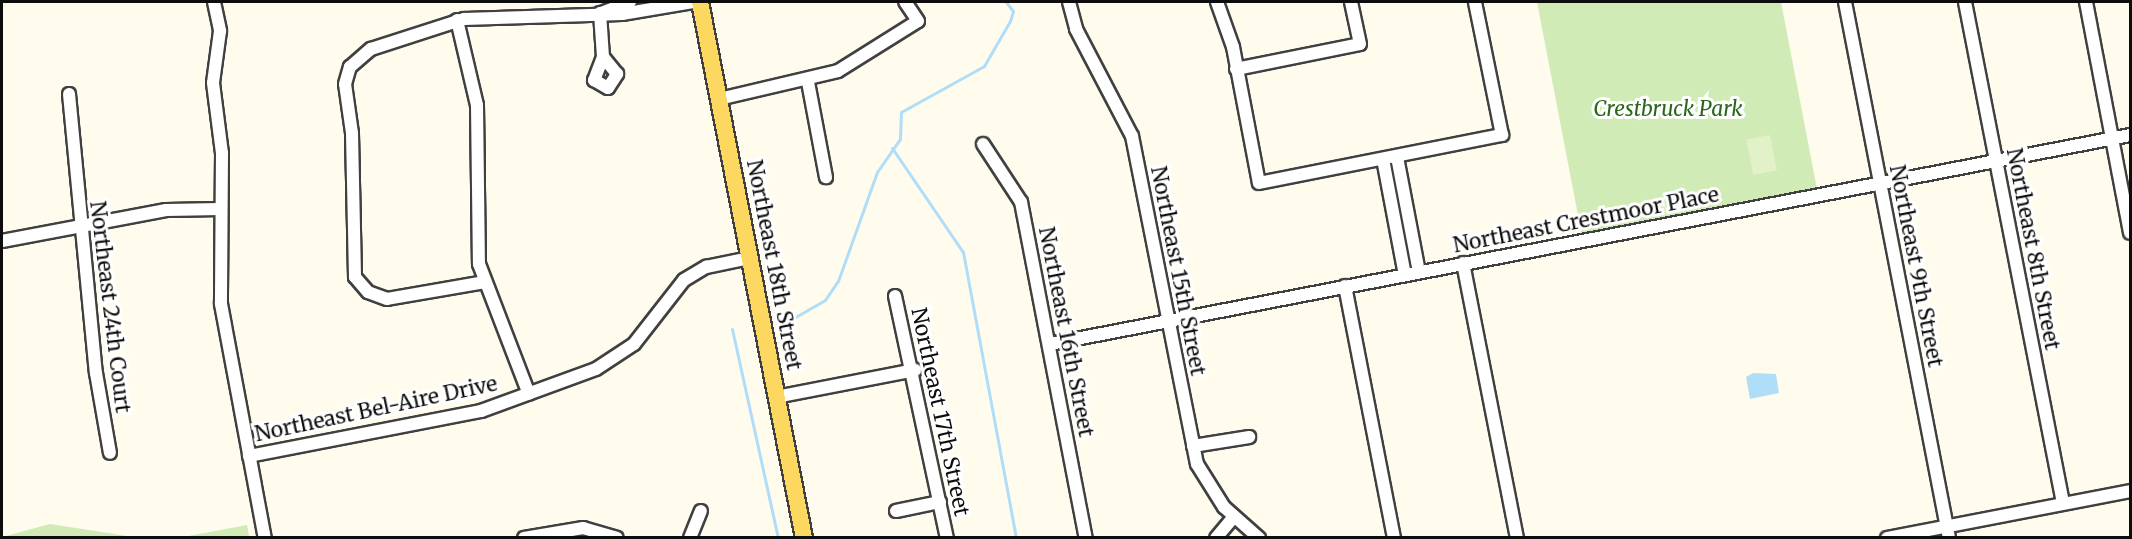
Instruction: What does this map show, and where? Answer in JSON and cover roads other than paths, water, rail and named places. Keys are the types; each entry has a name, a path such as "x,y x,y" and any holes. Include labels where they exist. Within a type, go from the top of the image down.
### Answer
{"main road":[{"name":"Northeast 18th Street","path":"700,2 804,537"}],"street":[{"path":"214,2 220,31 213,83 221,136 221,304 265,537"},
{"path":"600,13 630,2"},
{"path":"485,282 399,299 368,292 352,268 352,133 345,94 346,75 363,53 457,20 600,13 693,2"},
{"path":"719,99 808,82 838,71 918,21 905,2"},
{"name":"Northeast 15th Street","path":"1069,2 1076,29 1129,126 1193,446 1207,486 1233,518 1258,537"},
{"path":"1217,2 1236,69 1259,183 1502,135 1475,2"},
{"path":"1236,69 1360,44 1351,2"},
{"name":"Northeast 9th Street","path":"1845,2 1948,532"},
{"name":"Northeast 8th Street","path":"1965,2 2063,504"},
{"path":"2086,2 2130,233"},
{"path":"600,13 603,57"},
{"path":"457,20 477,105 476,233 485,282 529,394"},
{"path":"808,82 826,177"},
{"name":"Northeast 24th Court","path":"69,94 96,373 110,453"},
{"name":"Northeast Crestmoor Place","path":"1050,344 2130,135"},
{"name":"Northeast 16th Street","path":"983,144 1021,202 1086,537"},
{"path":"1397,157 1419,272"},
{"path":"1383,159 1406,275"},
{"path":"2,241 166,210 221,209"},
{"name":"Northeast Bel-Aire Drive","path":"249,456 480,411 529,394 623,354 675,289 694,273 750,258"},
{"path":"1463,264 1517,537"},
{"path":"1345,286 1394,537"},
{"name":"Northeast 17th Street","path":"895,296 915,370 947,537"},
{"path":"776,397 915,370"},
{"path":"1193,446 1248,437"},
{"path":"1887,537 1948,532 2063,504 2130,491"},
{"path":"896,511 940,502"},
{"path":"690,537 701,511"},
{"path":"1216,537 1233,518"},
{"path":"524,537 583,528 617,537"}],"water":[{"path":"1753,373 1776,374 1779,393 1750,399 1746,377"}],"waterway":[{"path":"792,319 825,300 838,281 877,172 900,139 901,112 984,66 1010,21 1013,11 1006,2"},
{"path":"892,148 963,252 1016,538"},
{"path":"732,329 778,538"}],"park label":[{"name":"Crestbruck Park","path":"1668,109"}]}
